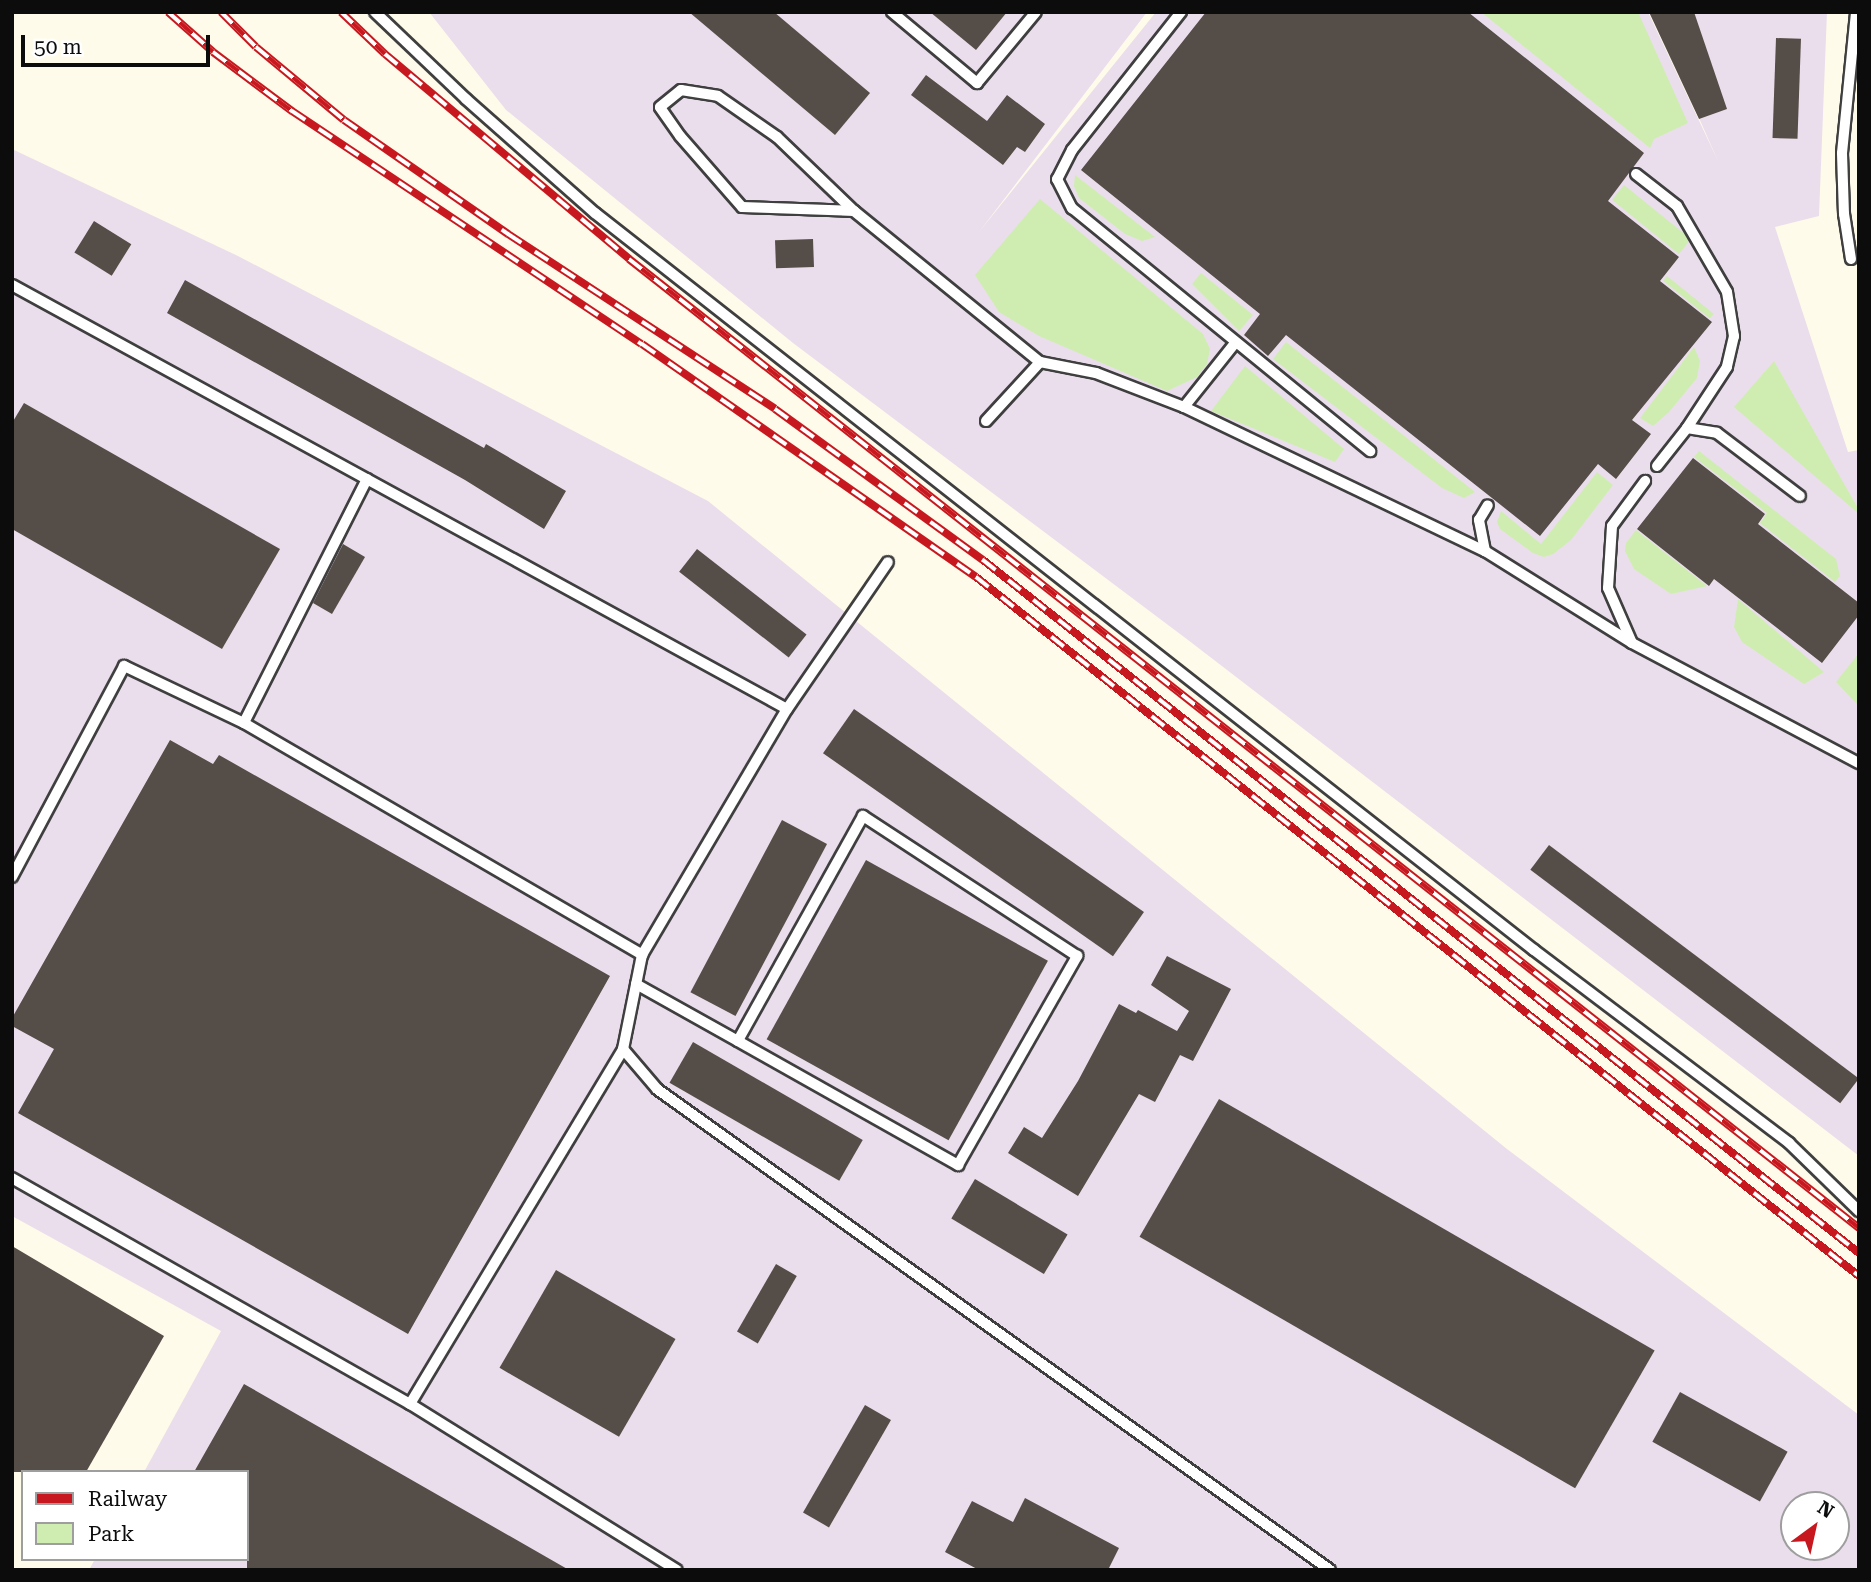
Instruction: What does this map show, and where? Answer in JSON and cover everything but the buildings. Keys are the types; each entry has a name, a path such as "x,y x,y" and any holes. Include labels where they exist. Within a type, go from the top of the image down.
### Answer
{"lane":[{"path":"375,12 466,99 594,213 1523,941 1789,1143 1859,1211"},
{"path":"892,12 977,83 1037,12"},
{"path":"1181,12 1072,150 1057,179 1072,208 1370,451"},
{"path":"1851,260 1844,214 1842,153 1856,12"},
{"path":"854,211 742,207 680,136 660,107 681,90 718,96 777,137 854,211 1040,362 1096,373 1184,407 1485,551 1632,643 1859,762"},
{"path":"1636,174 1677,206 1727,292 1734,336 1727,367 1687,428 1657,466"},
{"path":"12,285 787,709"},
{"path":"1184,407 1235,343"},
{"path":"986,421 1040,362"},
{"path":"1687,428 1717,433 1800,496"},
{"path":"244,723 367,479"},
{"path":"1632,643 1608,588 1612,526 1646,481"},
{"path":"1485,551 1479,520 1489,505"},
{"path":"410,1404 623,1049 642,956 787,709 888,562"},
{"path":"12,877 124,666 244,723 642,956"},
{"path":"636,984 958,1166 1077,956 863,816 738,1041"},
{"path":"623,1049 657,1089 1330,1570"},
{"path":"12,1178 410,1404 677,1570"}],"shaded area":[{"path":"429,12 1147,12 979,232 1156,12 1648,12 1718,161 1652,12 1827,12 1819,216 1775,227 1848,452 1859,450 1859,1156 1188,640 793,343 506,110"},
{"path":"12,149 238,256 708,501 1507,1149 1859,1415 1859,1570 89,1570 94,1561 248,1561 248,1470 145,1470 221,1331 12,1216"}],"green space":[{"path":"1481,12 1638,12 1688,123 1654,139 1650,148"},
{"path":"1075,175 1155,237 1142,241 1125,234 1079,198 1074,186"},
{"path":"1624,185 1691,239 1679,254 1612,200"},
{"path":"1040,199 1203,334 1210,349 1207,364 1197,377 1167,391 1039,336 999,312 975,275"},
{"path":"1201,273 1253,315 1239,331 1192,284"},
{"path":"1667,276 1714,314 1710,318 1663,281"},
{"path":"1286,342 1475,492 1464,498 1442,488 1273,359"},
{"path":"1694,347 1700,361 1697,378 1669,412 1653,426 1640,418"},
{"path":"1774,361 1859,510 1859,514 1734,407"},
{"path":"1245,366 1344,449 1335,462 1211,411"},
{"path":"1699,451 1836,559 1840,576 1835,582 1760,523 1767,513 1694,457"},
{"path":"1597,472 1613,485 1571,540 1553,554 1544,557 1533,553 1500,529 1497,522 1501,511 1541,544"},
{"path":"1636,530 1707,586 1671,594 1634,569 1625,551 1626,543"},
{"path":"1738,599 1824,672 1804,684 1742,642 1734,627"},
{"path":"1859,653 1859,706 1836,682"}],"railway":[{"path":"168,12 213,52 292,111 642,344 976,577 1859,1276"},
{"path":"221,12 256,47 344,120 508,234 775,409 983,560 1859,1253"},
{"path":"341,12 385,54 629,259 1859,1228"}]}
